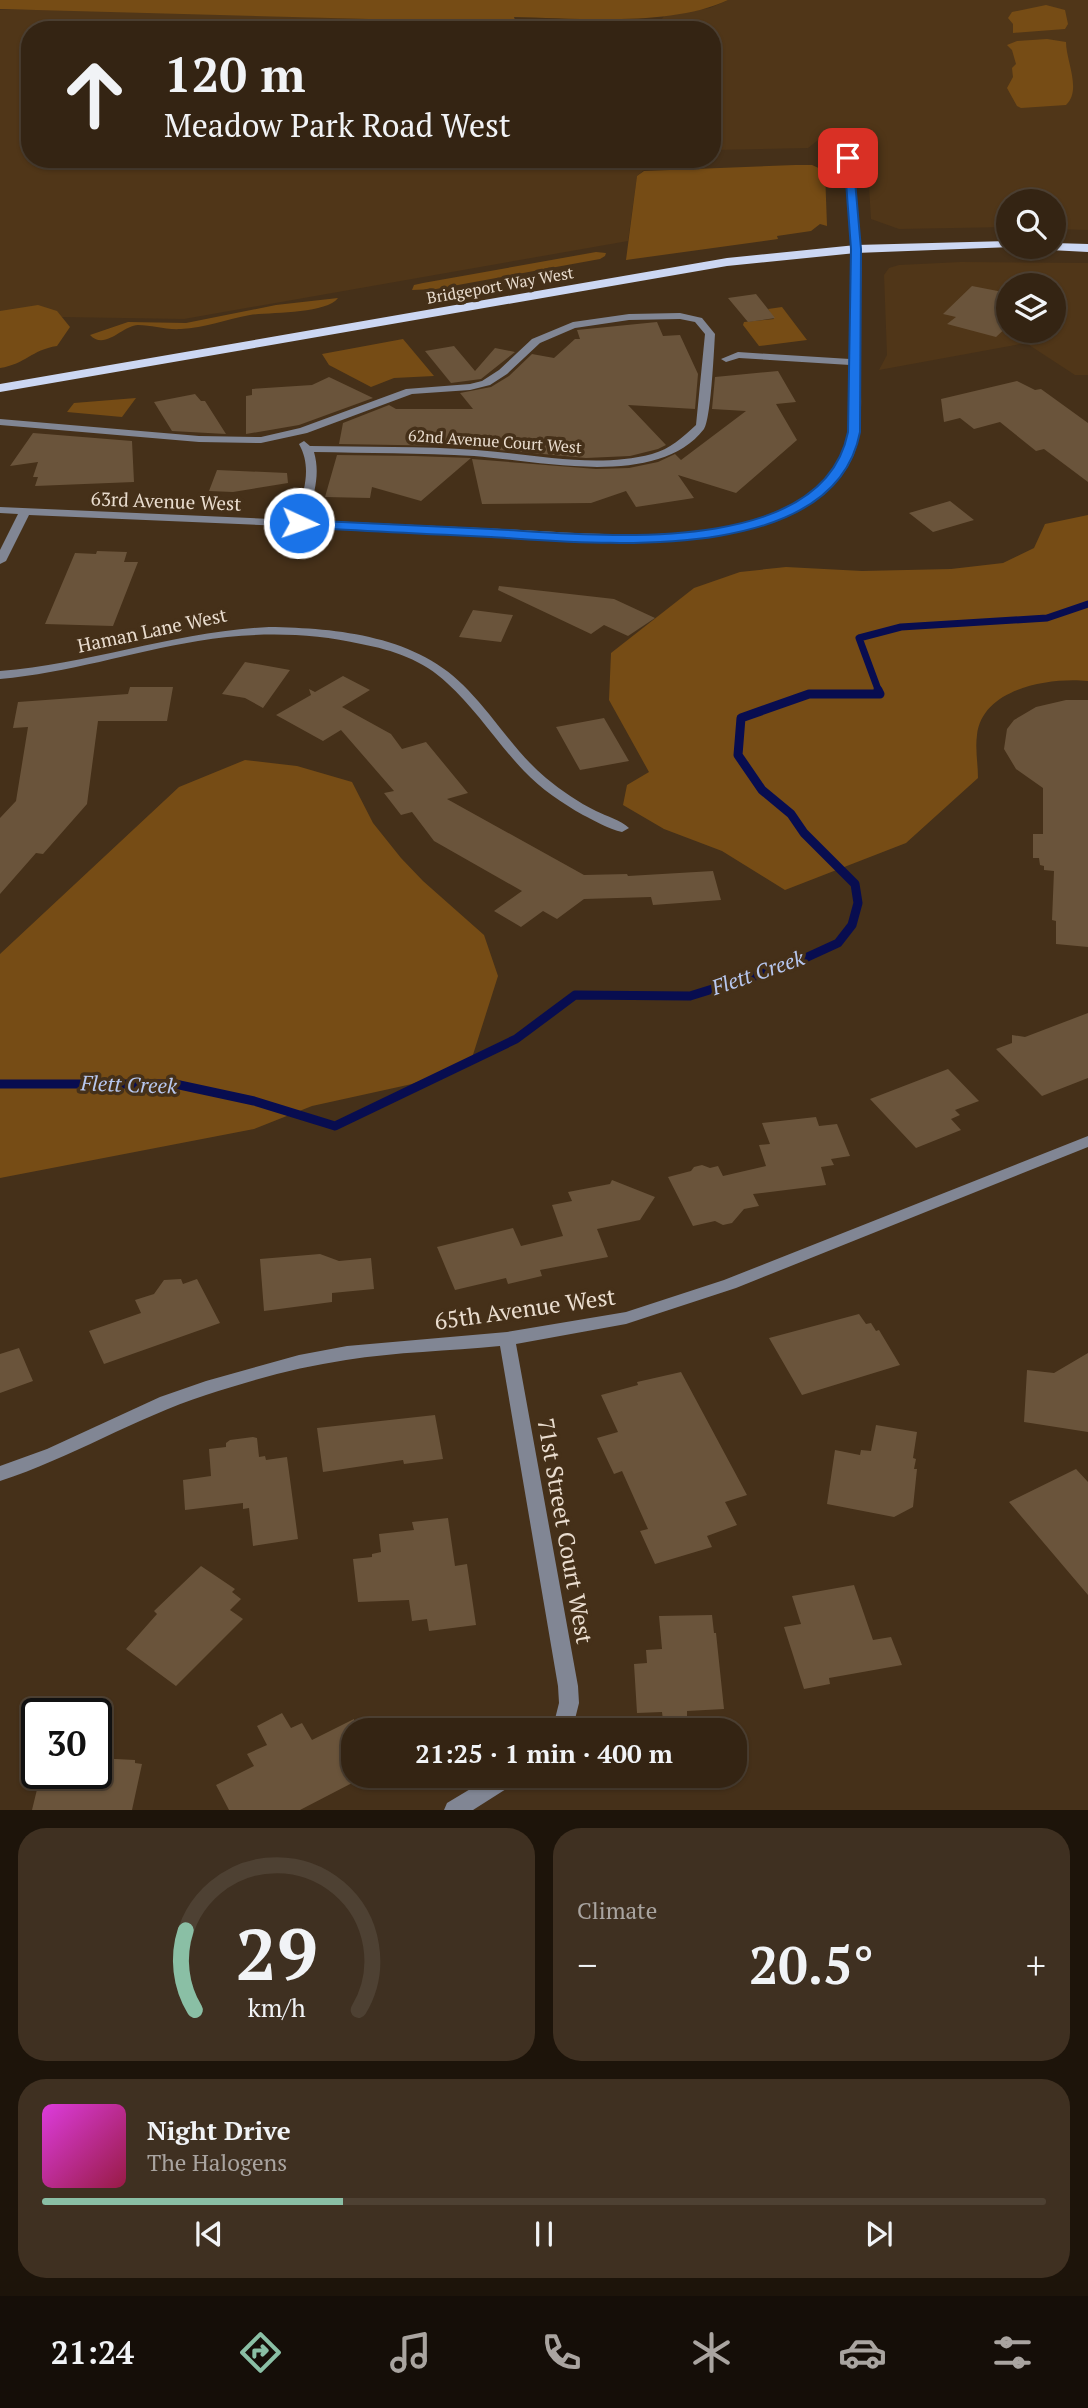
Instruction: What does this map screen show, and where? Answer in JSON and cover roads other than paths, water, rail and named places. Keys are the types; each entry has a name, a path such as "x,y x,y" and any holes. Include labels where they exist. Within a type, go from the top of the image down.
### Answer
{"main road":[{"name":"Bridgeport Way West","path":"0,388 706,265 856,249 996,245"},
{"path":"1066,247 1088,248"}],"street":[{"name":"63rd Avenue West","path":"0,510 603,539 691,537 725,532 789,510 811,496 838,472 851,449 854,432 856,249 848,158"},
{"path":"0,422 229,441 292,435 400,394 486,383 503,372 529,346 551,332 585,322 629,317 694,318 706,326 710,334 709,358 739,363 794,365 807,361 854,362"},
{"name":"62nd Avenue Court West","path":"308,449 475,453 573,463 638,460 669,450 690,438 699,429 709,358"},
{"path":"292,435 308,449 312,472 299,523"},
{"path":"0,561 25,512"},
{"name":"Haman Lane West","path":"0,675 60,669 168,642 237,631 297,631 369,642 414,655 443,672 539,778 577,807 622,828"},
{"name":"65th Avenue West","path":"0,1474 53,1454 166,1402 299,1362 347,1353 507,1339 626,1318 730,1284 1088,1140"},
{"name":"71st Street Court West","path":"507,1339 568,1686 569,1703 565,1718"},
{"path":"454,1810 490,1788"}],"waterway":[{"name":"Flett Creek","path":"879,692 859,638 901,627 1047,618 1088,604"},
{"name":"Flett Creek","path":"0,1084 175,1084 254,1101 335,1126 516,1039 575,995 690,996 790,965 838,943 852,925 858,903 855,884 804,833 791,814 762,790 738,755 741,718 809,694 880,694 879,692"}]}
